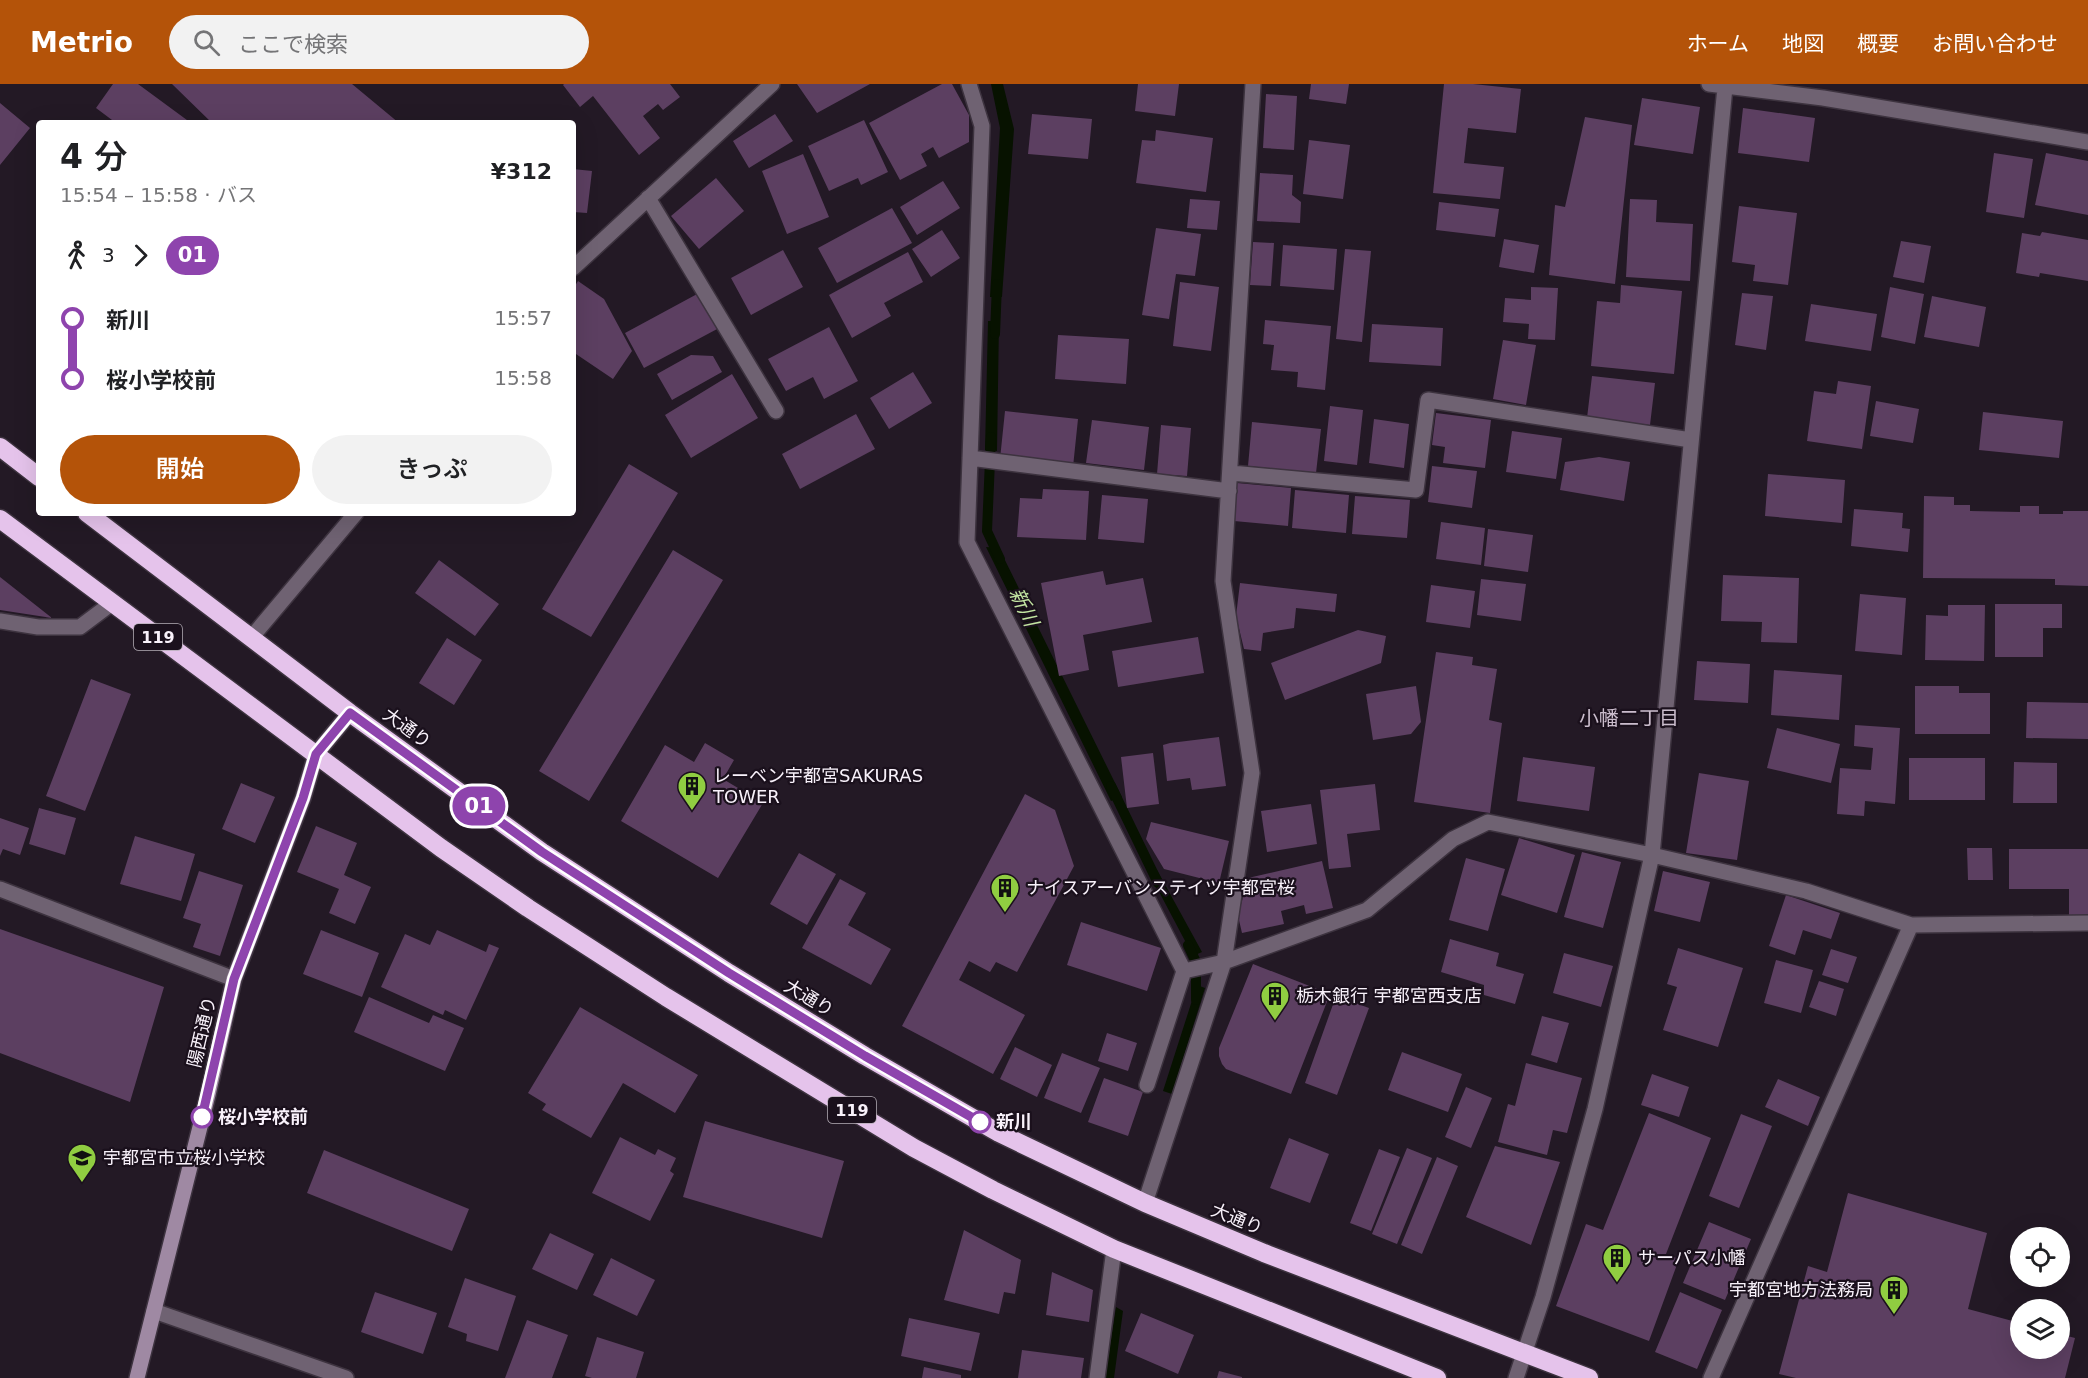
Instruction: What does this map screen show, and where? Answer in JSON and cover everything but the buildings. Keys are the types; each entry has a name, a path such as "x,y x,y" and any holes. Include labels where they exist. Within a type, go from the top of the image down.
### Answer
{"highway":[{"path":"0,447 36,475"},
{"name":"大通り","path":"91,516 350,713 542,852 729,973 865,1056 999,1133 1145,1203 1264,1253 1585,1377"},
{"name":"119","path":"0,519 451,855 528,908 666,997 914,1148 993,1190 1114,1249 1437,1378"}],"street":[{"path":"576,264 771,84"},
{"path":"969,84 982,126 972,459 967,542 1186,970 1147,1085"},
{"path":"1145,1203 1218,963 1252,773 1223,581 1253,84"},
{"path":"1709,84 1822,99 2088,142"},
{"path":"1516,1378 1543,1297 1595,1108 1652,855 1725,87"},
{"path":"648,198 776,411"},
{"path":"1231,473 1416,490 1428,400 1691,440"},
{"path":"972,459 1229,491"},
{"path":"251,638 353,516"},
{"path":"0,621 38,627 80,627 112,603"},
{"name":"陽西通り","path":"137,1378 205,1106 234,979 303,798 316,754 350,713"},
{"path":"1186,970 1218,963 1367,910 1452,839 1488,822 1652,855 1806,891 1911,925 2088,923"},
{"path":"0,889 234,979"},
{"path":"1712,1378 1911,925"},
{"path":"1097,1378 1114,1249"},
{"path":"154,1311 346,1378"}],"water":[{"path":"991,84 1003,84 1014,129 1002,297 990,297 1000,128"},
{"path":"988,321 999,321 997,451 985,450"},
{"path":"986,547 999,548 1122,797 1111,801"},
{"path":"1147,869 1157,870 1202,952 1193,956"},
{"path":"1197,985 1205,988 1172,1094 1163,1091"},
{"path":"1116,1307 1123,1311 1114,1378 1105,1378"}],"waterway":[{"name":"新川","path":"995,334 997,284"},
{"name":"新川","path":"991,437 987,531 1000,559"},
{"name":"新川","path":"1111,786 1158,883"},
{"name":"新川","path":"1188,945 1196,962 1196,1000"}],"bus line":[{"name":"01","path":"202,1117 234,979 303,798 316,754 350,713 542,852 729,973 865,1056 980,1122"}],"place":[{"name":"レーベン宇都宮SAKURAS TOWER","path":"692,812"},
{"name":"ナイスアーバンステイツ宇都宮桜","path":"1005,914"},
{"name":"栃木銀行 宇都宮西支店","path":"1275,1022"},
{"name":"桜小学校前","path":"202,1117"},
{"name":"新川","path":"980,1122"},
{"name":"宇都宮市立桜小学校","path":"82,1184"},
{"name":"サーパス小幡","path":"1617,1284"},
{"name":"宇都宮地方法務局","path":"1894,1316"}],"district":[{"name":"小幡二丁目","path":"1629,718"}]}
